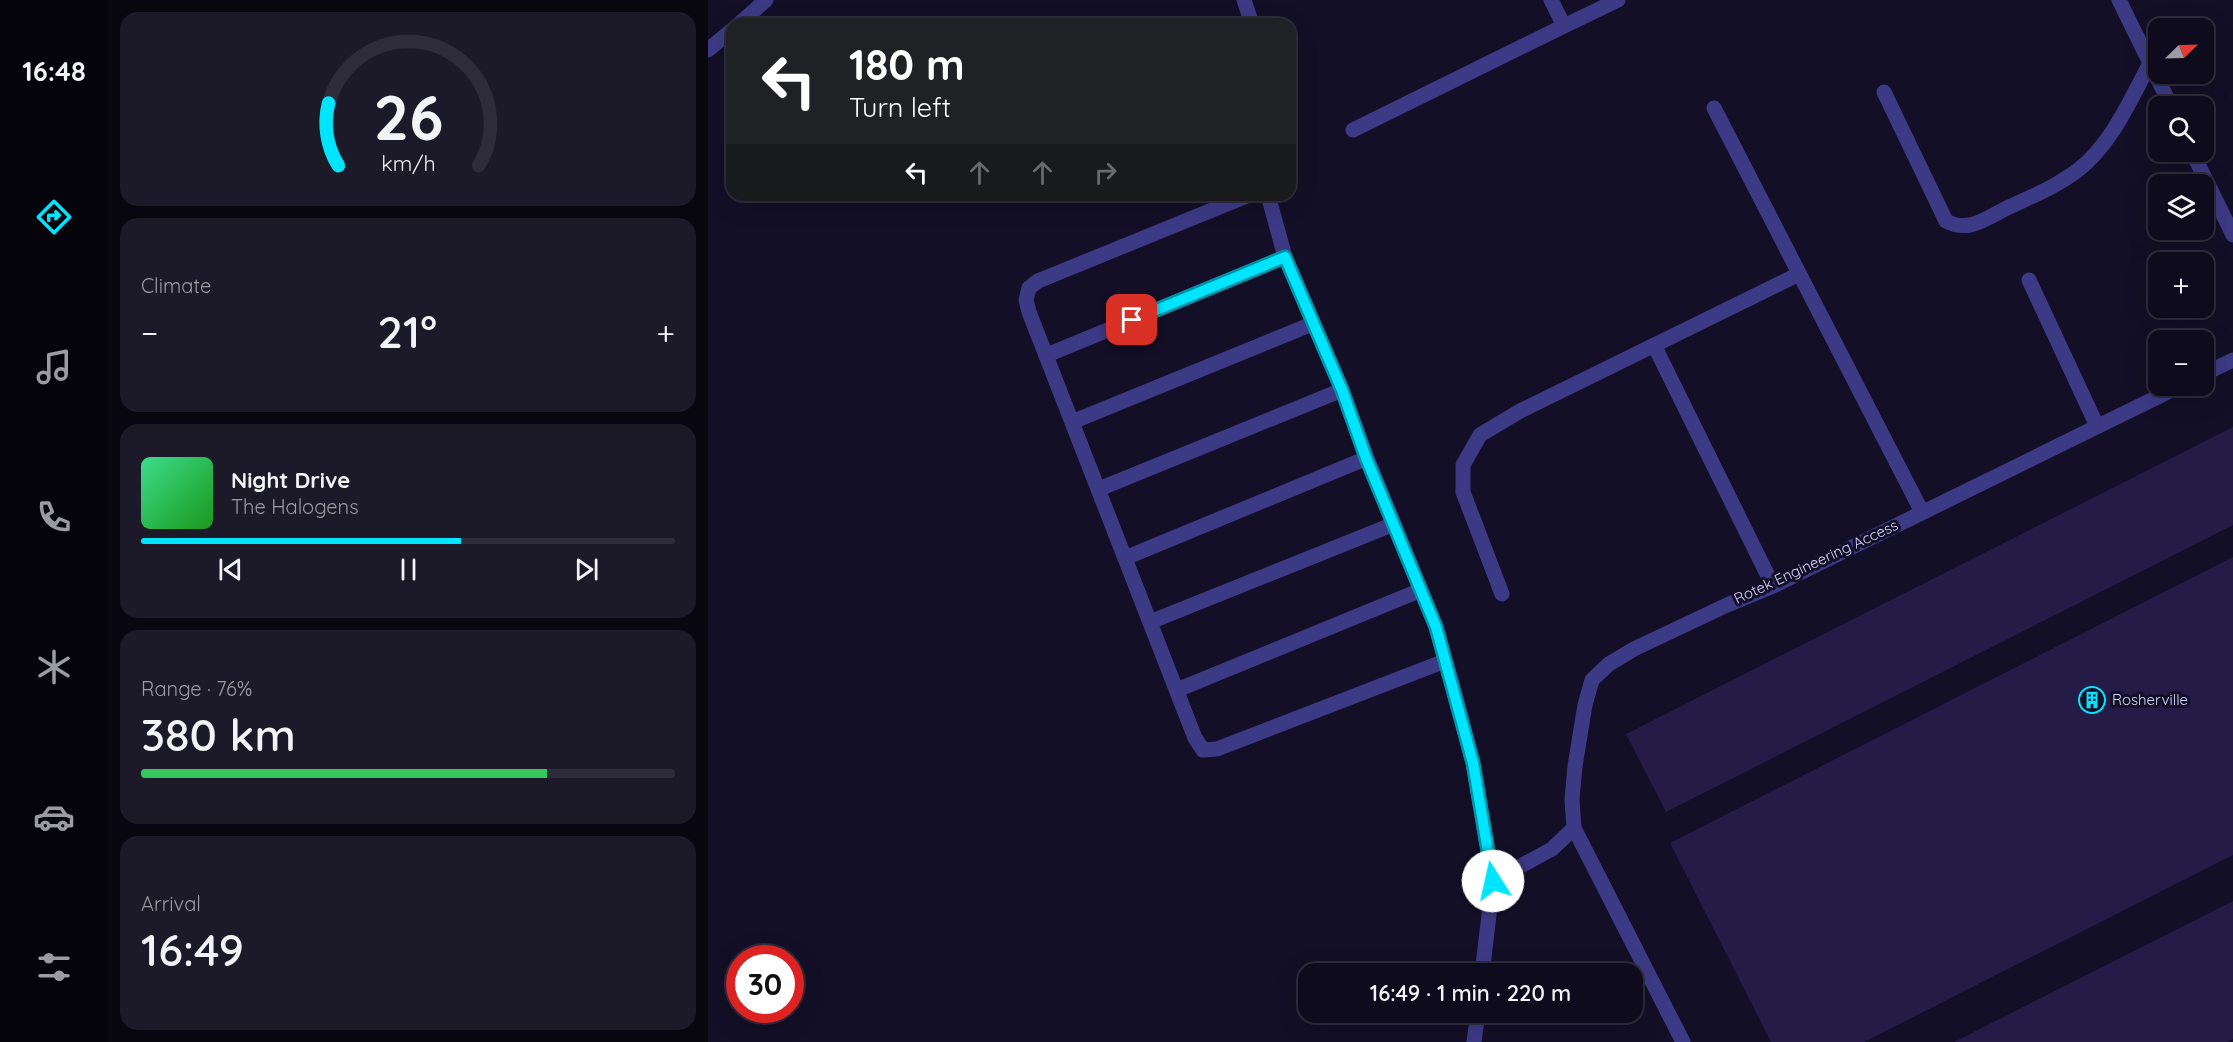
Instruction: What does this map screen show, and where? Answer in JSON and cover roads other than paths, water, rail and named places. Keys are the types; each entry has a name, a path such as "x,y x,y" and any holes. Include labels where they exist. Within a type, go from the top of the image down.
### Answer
{"street":[{"path":"746,18 766,0"},
{"path":"1244,0 1250,18"},
{"path":"1551,0 1564,26"},
{"path":"1353,130 1618,0"},
{"path":"2119,0 2148,59"},
{"path":"708,51 726,35"},
{"path":"1884,92 1946,221 1957,227 1974,225 2055,186 2080,169 2105,139 2127,106 2148,67"},
{"path":"1714,108 1922,512"},
{"path":"2197,162 2233,235"},
{"path":"1234,201 1038,281 1029,288 1026,300 1195,738 1203,750 1217,749 1445,661"},
{"path":"1270,201 1285,257 1342,390 1366,458 1436,627 1473,763 1493,881 1483,963"},
{"path":"1047,355 1285,257"},
{"path":"1502,594 1463,492 1463,465 1480,435 1520,411 1799,274"},
{"path":"2029,280 2097,426"},
{"path":"1072,422 1312,324"},
{"path":"1654,345 1773,586"},
{"path":"2214,369 2233,360"},
{"path":"1099,489 1342,390"},
{"name":"Rotek Engineering Access","path":"1683,1042 1574,828 1572,800 1575,766 1585,705 1592,680 1609,664 1634,649 1773,586 2159,396"},
{"path":"1125,558 1366,458"},
{"path":"1150,622 1394,524"},
{"path":"1177,690 1421,590"},
{"path":"1493,881 1552,849 1574,828"},
{"path":"1474,1042 1477,1023"}],"place":[{"name":"Rosherville","path":"2092,700"}]}
